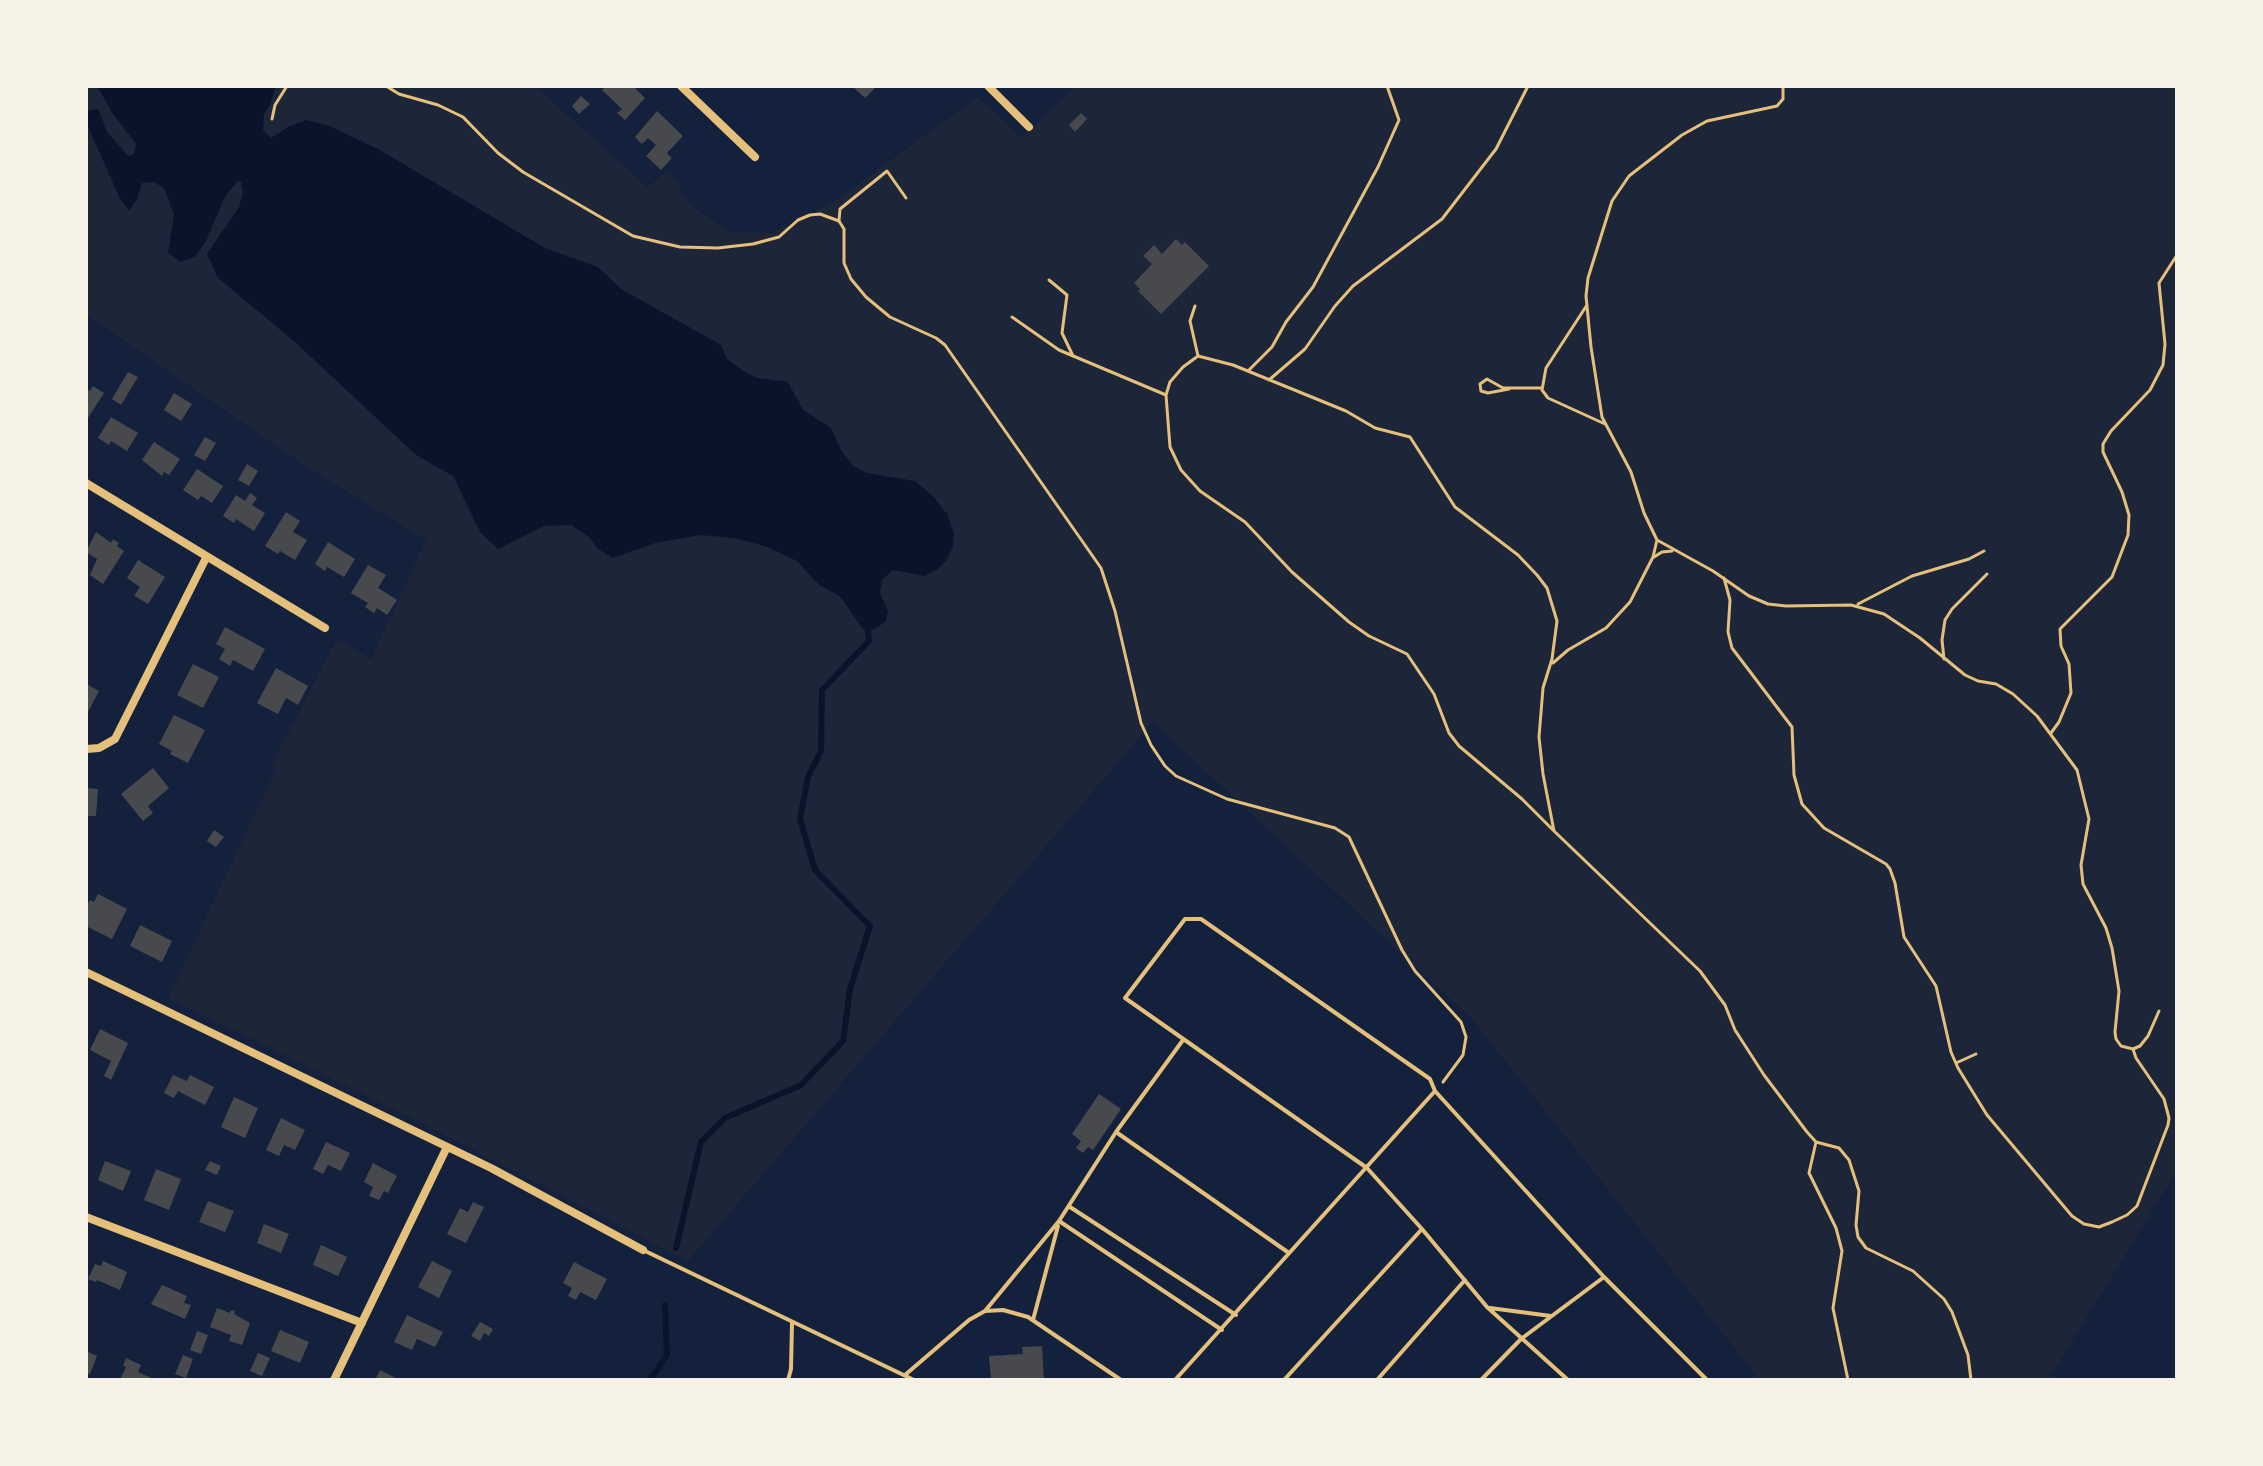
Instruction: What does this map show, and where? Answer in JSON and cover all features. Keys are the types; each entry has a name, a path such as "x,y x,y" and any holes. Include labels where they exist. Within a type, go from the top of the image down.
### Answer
{"street":[{"path":"681,86 755,157"},
{"path":"988,86 1029,127"},
{"path":"86,483 325,628"},
{"path":"86,749 99,748 115,739 206,558"},
{"path":"86,972 447,1147 643,1250"},
{"path":"334,1380 447,1147"},
{"path":"86,1217 362,1323"}],"lane":[{"path":"1568,1380 1487,1307 1367,1168 1125,998 1187,918 1198,918 1432,1081 1435,1091 1604,1277 1707,1380"},
{"path":"905,1375 969,1320 985,1311 1059,1221 1116,1132 1183,1040"},
{"path":"1175,1380 1435,1091"},
{"path":"1116,1132 1289,1253"},
{"path":"1069,1206 1236,1315"},
{"path":"1033,1320 1059,1221"},
{"path":"1059,1221 1222,1330"},
{"path":"1284,1380 1422,1229"},
{"path":"643,1250 914,1380"},
{"path":"1481,1380 1521,1339 1604,1277"},
{"path":"1377,1380 1465,1280"},
{"path":"1487,1307 1551,1316"},
{"path":"985,1311 1003,1310 1033,1320 1121,1380"},
{"path":"788,1380 792,1323"}],"path":[{"path":"272,119 275,105 287,86"},
{"path":"386,86 399,94 438,105 463,117 498,153 523,172 633,236 680,247 718,248 779,237 798,220 810,215 820,214 839,221"},
{"path":"1248,371 1272,347 1286,322 1313,287 1378,167 1399,120 1387,86"},
{"path":"1269,380 1305,349 1353,286 1442,219 1496,149 1528,86"},
{"path":"1783,86 1783,99 1777,106 1707,121 1682,135 1629,176 1612,201 1588,278 1587,305 1598,403 1605,424 1631,472 1644,513 1657,540 1749,596 1775,605 1854,606 1884,614 1920,638 1965,675 1996,684 2013,694 2051,733 2077,770 2081,782 2089,819 2081,865 2083,884 2112,948 2119,991 2116,1039 2121,1046 2133,1049 2145,1042 2159,1011"},
{"path":"906,198 887,171 840,209 839,221 844,229 844,263 859,290 890,317 945,345 1101,568 1115,611 1141,723 1165,766 1176,776 1227,799 1335,828 1349,837 1402,950 1415,971 1461,1022 1466,1037 1463,1055 1435,1091"},
{"path":"2051,733 2071,693 2069,664 2061,646 2060,629 2112,577 2128,535 2129,515 2103,452 2103,444 2111,431 2150,390 2163,365 2165,344 2159,283 2177,255"},
{"path":"1049,280 1067,295 1062,333 1074,357"},
{"path":"1587,305 1546,368 1541,388 1548,398 1605,424"},
{"path":"1195,306 1190,321 1198,356"},
{"path":"1012,317 1059,350 1166,395"},
{"path":"1198,356 1248,371 1346,411 1375,428 1410,437 1455,507 1518,555 1547,588 1557,621 1543,688 1539,737 1554,831"},
{"path":"1198,356 1170,382 1166,395 1170,447 1176,464 1200,491 1245,522 1292,572 1349,622 1369,636 1407,654 1434,694 1449,733 1459,746 1522,799 1707,979 1764,1075 1816,1142 1839,1148 1849,1160 1859,1191 1858,1237 1866,1248 1913,1271 1944,1299 1968,1355 1971,1380"},
{"path":"1509,389 1487,379 1480,384 1481,391 1488,393 1541,388"},
{"path":"1550,666 1568,650 1606,628 1630,602 1657,540"},
{"path":"1649,564 1662,552 1675,551"},
{"path":"1854,606 1912,576 1969,559 1984,551"},
{"path":"1944,659 1942,640 1945,620 1987,574"},
{"path":"1724,578 1730,600 1728,632 1732,648 1792,727 1794,775 1802,804 1824,828 1890,869 1904,937 1936,986 1956,1063 1987,1115 2072,1216 2084,1224 2099,1227 2127,1215 2137,1206 2168,1125 2164,1099 2133,1049"},
{"path":"1956,1063 1976,1054"},
{"path":"1816,1142 1809,1173 1836,1228 1842,1251 1833,1308 1848,1380"}],"shaded area":[{"path":"86,86 535,86 647,187 670,170 688,203 729,232 771,233 832,203 978,97 1022,138 1076,86 2177,86 2177,1171 2048,1380 1760,1380 1472,1019 1153,722 688,1261 410,1117 168,998 277,767 272,764 337,639 371,659 426,540 306,466 86,314"},
{"path":"97,86 276,86 264,114 263,130 271,138 306,120 330,126 378,149 545,248 598,267 621,289 721,345 727,359 745,372 757,378 788,382 803,410 831,428 853,466 867,473 915,481 933,496 947,514 954,533 953,546 946,561 924,576 893,570 882,580 880,593 888,612 886,621 874,630 862,628 840,596 819,585 797,561 765,546 734,538 701,535 655,543 613,558 571,525 544,526 498,549 480,532 453,476 416,455 295,342 218,278 207,254 239,207 243,192 241,182 238,181 226,195 205,243 195,257 180,262 168,253 174,215 164,188 154,182 142,183 129,211 120,199 87,124 86,111 98,109 107,132 128,156 134,154 136,144"}],"building":[{"path":"606,86 633,86 645,98 625,120 617,113 622,109 602,90"},
{"path":"852,86 877,86 865,98"},
{"path":"581,96 590,104 579,114 572,106"},
{"path":"657,111 683,136 667,153 672,158 661,170 646,156 656,145 648,138 642,144 635,137"},
{"path":"1081,113 1087,119 1075,132 1069,125"},
{"path":"1176,239 1182,245 1185,242 1209,266 1161,314 1134,283 1152,264 1143,256 1154,245 1162,254"},
{"path":"128,372 138,377 121,405 112,399"},
{"path":"93,386 104,393 86,421 86,389 90,391"},
{"path":"174,393 192,404 181,421 164,410"},
{"path":"111,417 138,433 127,451 111,441 109,445 98,438"},
{"path":"205,437 216,443 205,461 194,455"},
{"path":"154,442 180,459 169,475 164,472 162,476 142,460"},
{"path":"247,464 258,471 249,486 238,480"},
{"path":"197,469 223,486 212,503 201,496 198,500 183,490"},
{"path":"250,493 257,498 252,505 265,513 254,531 236,519 234,523 223,516 236,495 245,501"},
{"path":"286,512 300,521 293,532 307,540 295,560 265,546"},
{"path":"96,532 111,543 113,539 119,543 117,546 124,551 103,584 90,575 97,559 86,552"},
{"path":"328,542 355,559 344,577 315,564"},
{"path":"138,560 165,577 148,604 134,596 140,587 127,578"},
{"path":"368,565 386,575 378,588 397,600 387,615 377,608 374,613 365,607 368,603 351,593"},
{"path":"225,627 265,649 253,671 233,660 230,666 219,659 225,649 216,644"},
{"path":"193,664 219,677 203,708 177,695"},
{"path":"276,668 308,686 298,705 286,698 278,714 257,703"},
{"path":"88,685 99,691 86,716 86,689"},
{"path":"174,715 205,730 188,763 159,744"},
{"path":"153,768 169,788 148,806 153,813 143,821 121,794"},
{"path":"86,788 98,789 96,816 86,816"},
{"path":"214,830 224,837 216,847 207,841"},
{"path":"98,894 127,909 112,939 86,926 86,907 90,900 94,902"},
{"path":"140,925 172,941 162,962 130,946"},
{"path":"100,1029 128,1043 111,1080 104,1076 111,1061 90,1050"},
{"path":"173,1075 187,1081 190,1075 214,1087 205,1105 178,1091 174,1098 164,1093"},
{"path":"1099,1094 1121,1109 1093,1150 1088,1147 1083,1153 1076,1148 1081,1141 1072,1134"},
{"path":"234,1097 258,1108 245,1138 221,1127"},
{"path":"281,1118 305,1130 295,1150 284,1145 279,1156 266,1150"},
{"path":"326,1142 350,1153 341,1171 328,1165 323,1174 313,1169"},
{"path":"105,1161 131,1171 123,1191 98,1180"},
{"path":"210,1161 221,1166 217,1175 205,1170"},
{"path":"373,1163 397,1176 388,1193 384,1191 379,1200 369,1196 373,1187 364,1182"},
{"path":"156,1169 181,1179 169,1210 144,1200"},
{"path":"208,1201 234,1211 225,1232 199,1222"},
{"path":"473,1202 484,1207 466,1243 447,1234 460,1208 468,1212"},
{"path":"264,1224 289,1234 281,1253 257,1243"},
{"path":"321,1245 347,1257 338,1276 313,1265"},
{"path":"103,1261 127,1272 120,1290 88,1279 95,1264 101,1266"},
{"path":"432,1261 452,1271 439,1298 418,1287"},
{"path":"574,1262 607,1279 596,1300 580,1292 576,1300 568,1296 572,1288 563,1283"},
{"path":"162,1285 187,1296 184,1303 191,1305 185,1319 151,1304"},
{"path":"217,1308 230,1313 231,1310 235,1311 234,1314 250,1323 242,1345 229,1341 231,1335 210,1327"},
{"path":"407,1315 443,1332 435,1347 417,1339 412,1350 394,1342"},
{"path":"480,1322 493,1329 489,1336 484,1333 480,1341 471,1336"},
{"path":"280,1330 309,1342 300,1363 271,1351"},
{"path":"197,1331 208,1335 201,1354 190,1350"},
{"path":"1042,1346 1044,1380 991,1380 989,1356 1023,1354 1022,1347"},
{"path":"86,1351 97,1356 90,1374 86,1373"},
{"path":"258,1353 270,1358 262,1376 250,1371"},
{"path":"183,1355 193,1359 186,1378 175,1374"},
{"path":"126,1358 141,1365 138,1372 156,1380 120,1380"},
{"path":"380,1370 400,1380 375,1380"}],"waterway":[{"path":"676,1248 701,1142 725,1118 801,1085 843,1041 850,989 870,926 815,870 800,819 808,777 821,751 822,690 869,641 867,623"},
{"path":"650,1380 667,1355 665,1305"}]}
